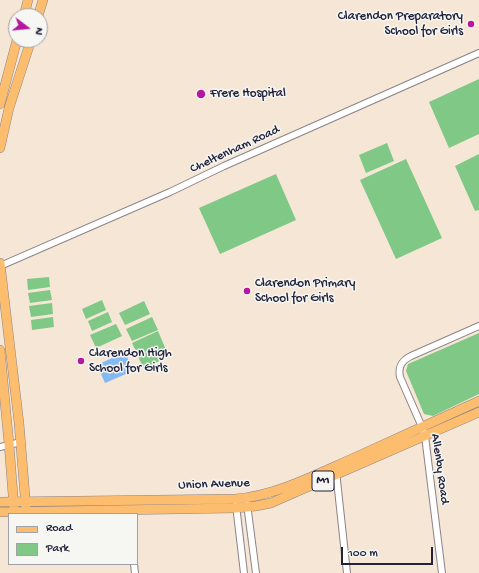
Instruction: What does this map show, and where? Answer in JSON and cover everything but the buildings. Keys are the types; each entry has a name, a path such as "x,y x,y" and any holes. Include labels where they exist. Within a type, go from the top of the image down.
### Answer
{"main road":[{"path":"0,104 15,48"},
{"path":"0,148 9,108 28,48"},
{"path":"0,263 21,442 26,512"},
{"path":"0,350 10,444 14,512"},
{"name":"Union Avenue","path":"336,471 422,427 479,401"},
{"name":"Union Avenue","path":"26,502 128,500 247,503 269,493 336,471 424,436 479,412"},
{"name":"M1","path":"0,502 26,502"},
{"name":"Union Avenue","path":"26,512 130,512 236,503"},
{"name":"M1","path":"0,512 26,512"}],"street":[{"name":"Cheltenham Road","path":"0,266 170,192 224,166 479,53"},
{"name":"Allenby Road","path":"442,573 424,436 422,427 400,377 399,370 403,360 479,326"},
{"path":"0,447 21,442"},
{"path":"336,471 347,573"},
{"path":"128,500 130,512"},
{"path":"236,503 244,573"},
{"path":"247,503 256,573"}],"green space":[{"path":"479,79 479,134 449,148 429,102"},
{"path":"387,143 394,161 366,173 359,155"},
{"path":"479,154 479,210 475,211 455,166"},
{"path":"406,159 442,238 396,259 360,180"},
{"path":"276,174 296,220 220,254 199,208"},
{"path":"49,277 50,287 28,290 27,279"},
{"path":"50,290 52,300 30,303 28,293"},
{"path":"102,300 106,310 86,319 82,309"},
{"path":"144,301 150,314 125,325 119,313"},
{"path":"52,303 53,314 31,317 29,306"},
{"path":"108,312 112,322 92,331 88,321"},
{"path":"53,317 54,327 32,330 31,320"},
{"path":"152,317 158,330 132,341 126,329"},
{"path":"116,324 122,336 96,348 90,335"},
{"path":"158,331 169,357 143,368 138,356 159,346 138,355 132,343"},
{"path":"479,333 479,394 433,416 424,414 406,371 408,364"}],"water":[{"path":"125,352 133,371 105,383 97,365"}],"place":[{"name":"Clarendon Preparatory School for Girls","path":"471,24"},
{"name":"Frere Hospital","path":"201,94"},
{"name":"Clarendon Primary School for Girls","path":"247,291"},
{"name":"Clarendon High School for Girls","path":"81,361"}]}
